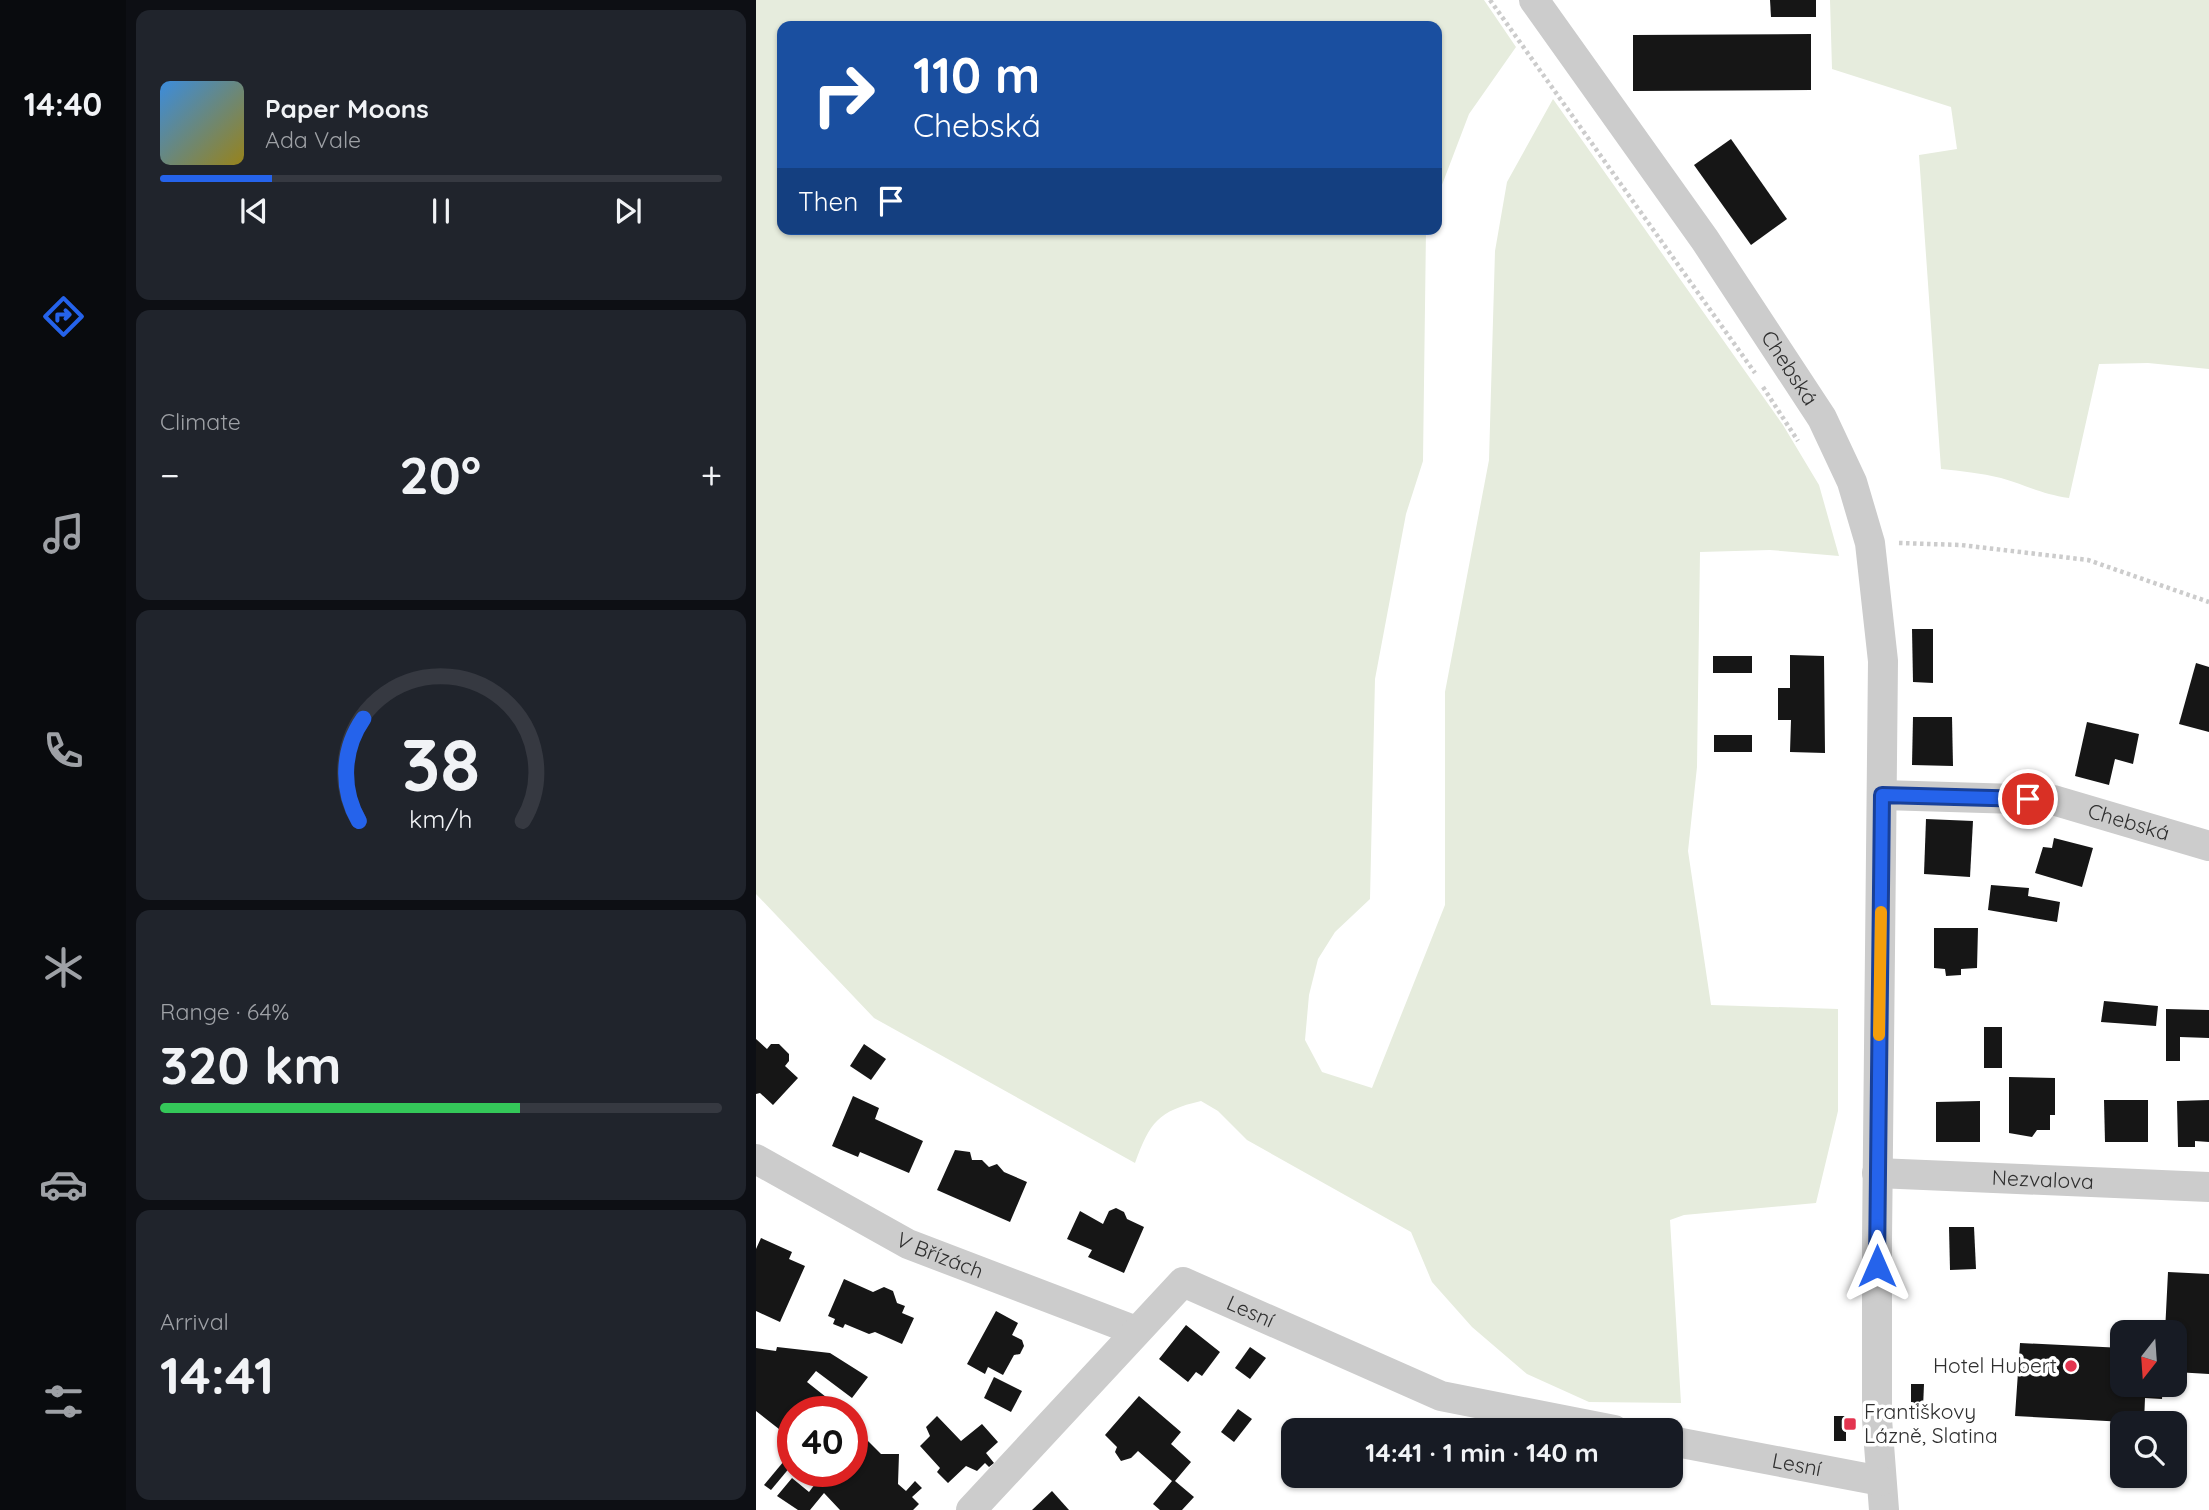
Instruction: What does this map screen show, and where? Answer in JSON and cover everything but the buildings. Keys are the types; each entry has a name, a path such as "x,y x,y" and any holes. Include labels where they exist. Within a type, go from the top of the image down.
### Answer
{"street":[{"name":"Chebská","path":"1534,0 1705,240 1822,418 1852,482 1870,542 1883,661 1877,1173 1877,1419 1883,1496"},
{"name":"Chebská","path":"1882,795 2053,800 2209,846"},
{"name":"V Břízách","path":"756,1159 908,1244 1136,1331"},
{"name":"Nezvalova","path":"1877,1173 2209,1186"},
{"name":"Lesní","path":"971,1510 1183,1282 1441,1396 1553,1418"},
{"name":"Lesní","path":"1683,1444 1883,1496"}],"path":[{"path":"1490,0 1756,375 1799,443"},
{"path":"1870,542 1961,545 2088,560 2209,602"}],"green space":[{"path":"756,0 1484,0 1516,47 1469,114 1442,185 1442,21 777,21 777,235 1426,235 1423,461 1406,514 1375,679 1370,899 1335,932 1318,959 1309,995 1305,1040 1322,1072 1372,1088 1445,905 1445,692 1489,460 1495,251 1507,182 1553,99 1783,425 1819,485 1839,556 1770,550 1700,552 1697,767 1688,851 1711,1005 1838,1009 1838,1111 1816,1203 1684,1215 1670,1220 1681,1403 1589,1402 1527,1374 1472,1327 1432,1282 1411,1232 1247,1140 1218,1111 1201,1101 1175,1109 1158,1120 1146,1137 1135,1163 874,1018 756,894"},
{"path":"1830,0 2209,0 2209,369 2148,363 2099,364 2069,498 1994,476 1941,469 1919,155 1957,149 1951,107 1832,69"}],"slow traffic":[{"path":"1879,1035 1881,912"}],"place":[{"name":"Hotel Hubert","path":"2071,1366"},
{"name":"Františkovy Lázně, Slatina","path":"1850,1424"}],"route":[{"path":"1877,1266 1882,795 2028,799"}]}
